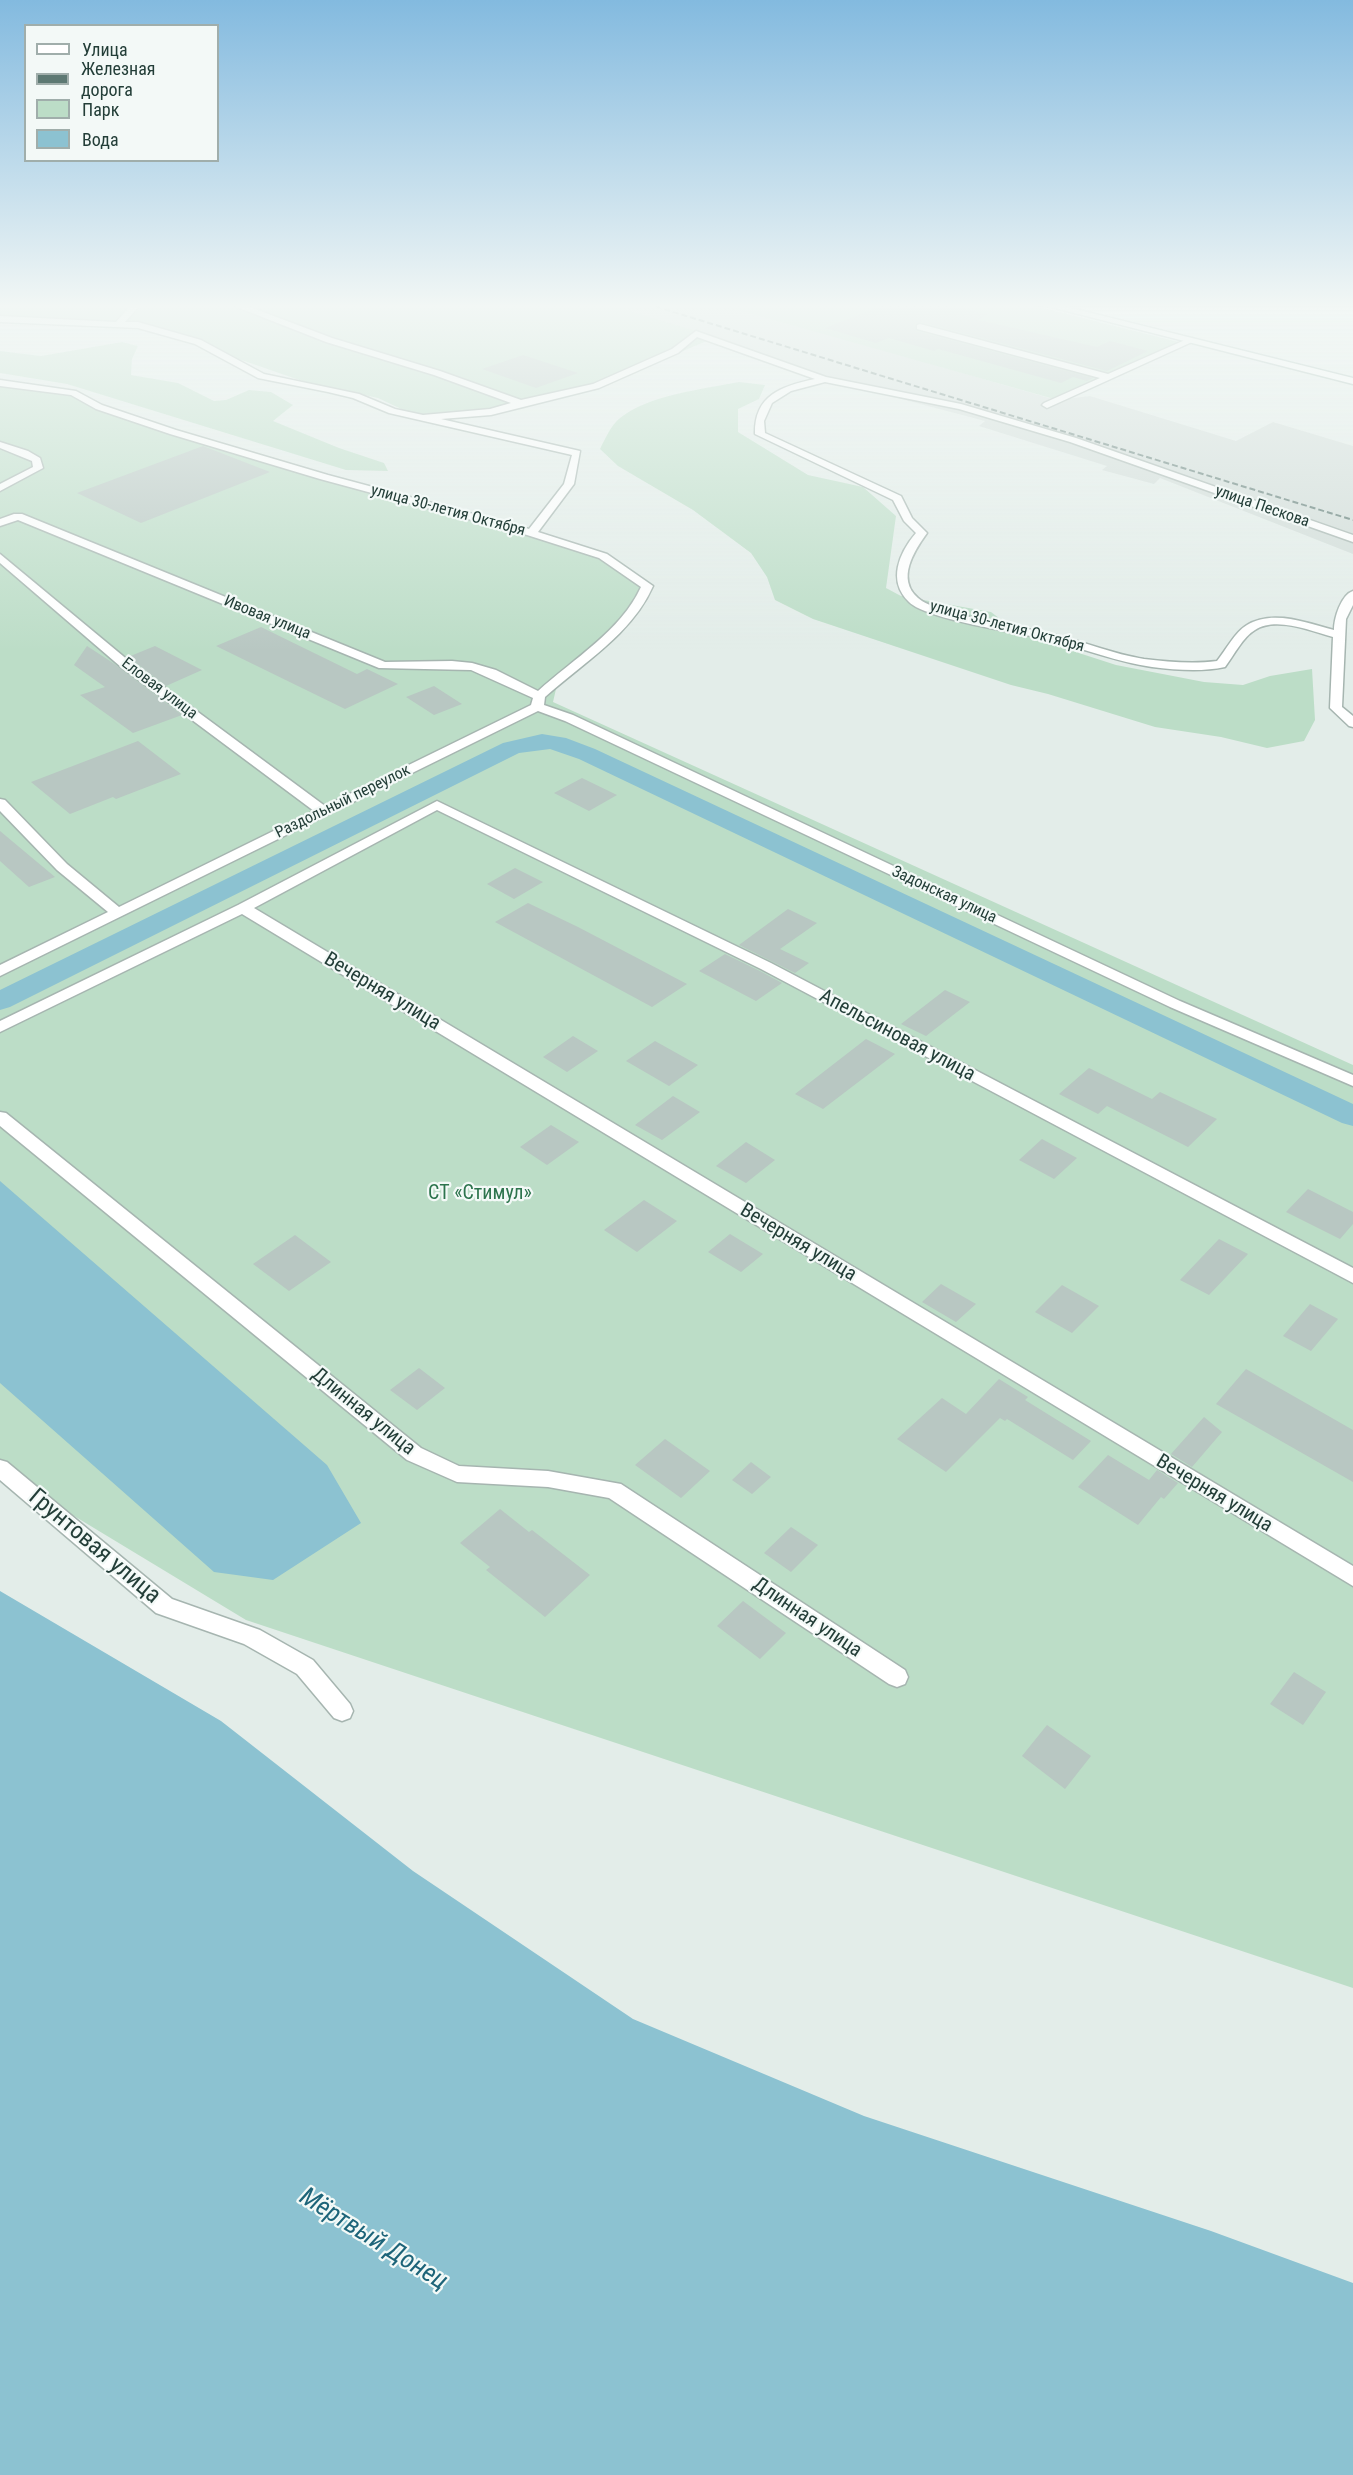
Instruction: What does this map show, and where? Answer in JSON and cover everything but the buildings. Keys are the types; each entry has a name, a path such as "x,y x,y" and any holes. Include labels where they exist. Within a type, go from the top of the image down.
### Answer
{"street":[{"name":"улица 30-летия Октября","path":"136,420 324,477 531,533 603,556 647,586"},
{"path":"429,420 578,453 569,484 531,533"},
{"name":"улица 30-летия Октября","path":"757,420 760,434 897,498 908,519 922,533 910,547 903,563 901,581 916,603 953,615 1056,638 1117,657 1200,668 1221,664 1250,627 1267,621 1303,625 1340,635"},
{"name":"улица Пескова","path":"1003,420 1073,440 1353,539"},
{"path":"0,445 25,453 37,460 38,468 0,488"},
{"name":"Ивовая улица","path":"0,524 18,516 383,665 400,668 452,664 473,666 538,702"},
{"name":"Еловая улица","path":"0,557 125,664 324,812"},
{"name":"Раздольный переулок","path":"0,971 324,812 538,702 609,635 644,598 647,586"},
{"path":"1353,594 1341,619 1336,708 1353,723"},
{"name":"Задонская улица","path":"538,702 1175,1004 1353,1081"},
{"path":"0,803 62,867 118,913"},
{"name":"Апельсиновая улица","path":"243,908 437,805 776,972 1353,1276"},
{"path":"0,1027 243,908"},
{"name":"Вечерняя улица","path":"243,908 1353,1577"},
{"name":"Длинная улица","path":"0,1117 414,1454 458,1474 548,1479 614,1490 897,1677"},
{"name":"Грунтовая улица","path":"0,1468 164,1606 252,1637 305,1667 342,1711"}],"shaded area":[{"path":"979,420 1166,420 1236,441 1273,422 1353,446 1353,554 1160,478 1154,484 1102,470 1107,466 979,426 985,421"}],"green space":[{"name":"СТ «Стимул»","path":"0,420 147,420 259,456 548,536 629,572 646,590 610,637 556,689 553,702 1353,1065 1353,1988 246,1620 13,1479 0,1467"},
{"path":"182,420 275,420 273,421 339,448 384,463 388,471 346,470"},
{"path":"618,420 738,420 738,432 808,475 863,487 896,516 886,588 901,596 991,612 1020,634 1116,665 1204,682 1243,685 1270,676 1312,669 1315,720 1304,741 1267,748 1221,737 1155,727 1011,685 813,619 775,600 767,577 751,553 693,510 618,466 600,449"}],"water":[{"path":"0,1181 327,1465 361,1523 273,1580 214,1572 0,1383"},
{"name":"Мёртвый Донец","path":"0,1591 221,1721 413,1871 633,2019 864,2116 1211,2231 1353,2283 1353,2475 0,2475"}],"waterway":[{"path":"0,1001 511,748 542,741 558,743 587,754 1353,1116"}],"railway":[{"path":"1025,420 1353,520"}]}
